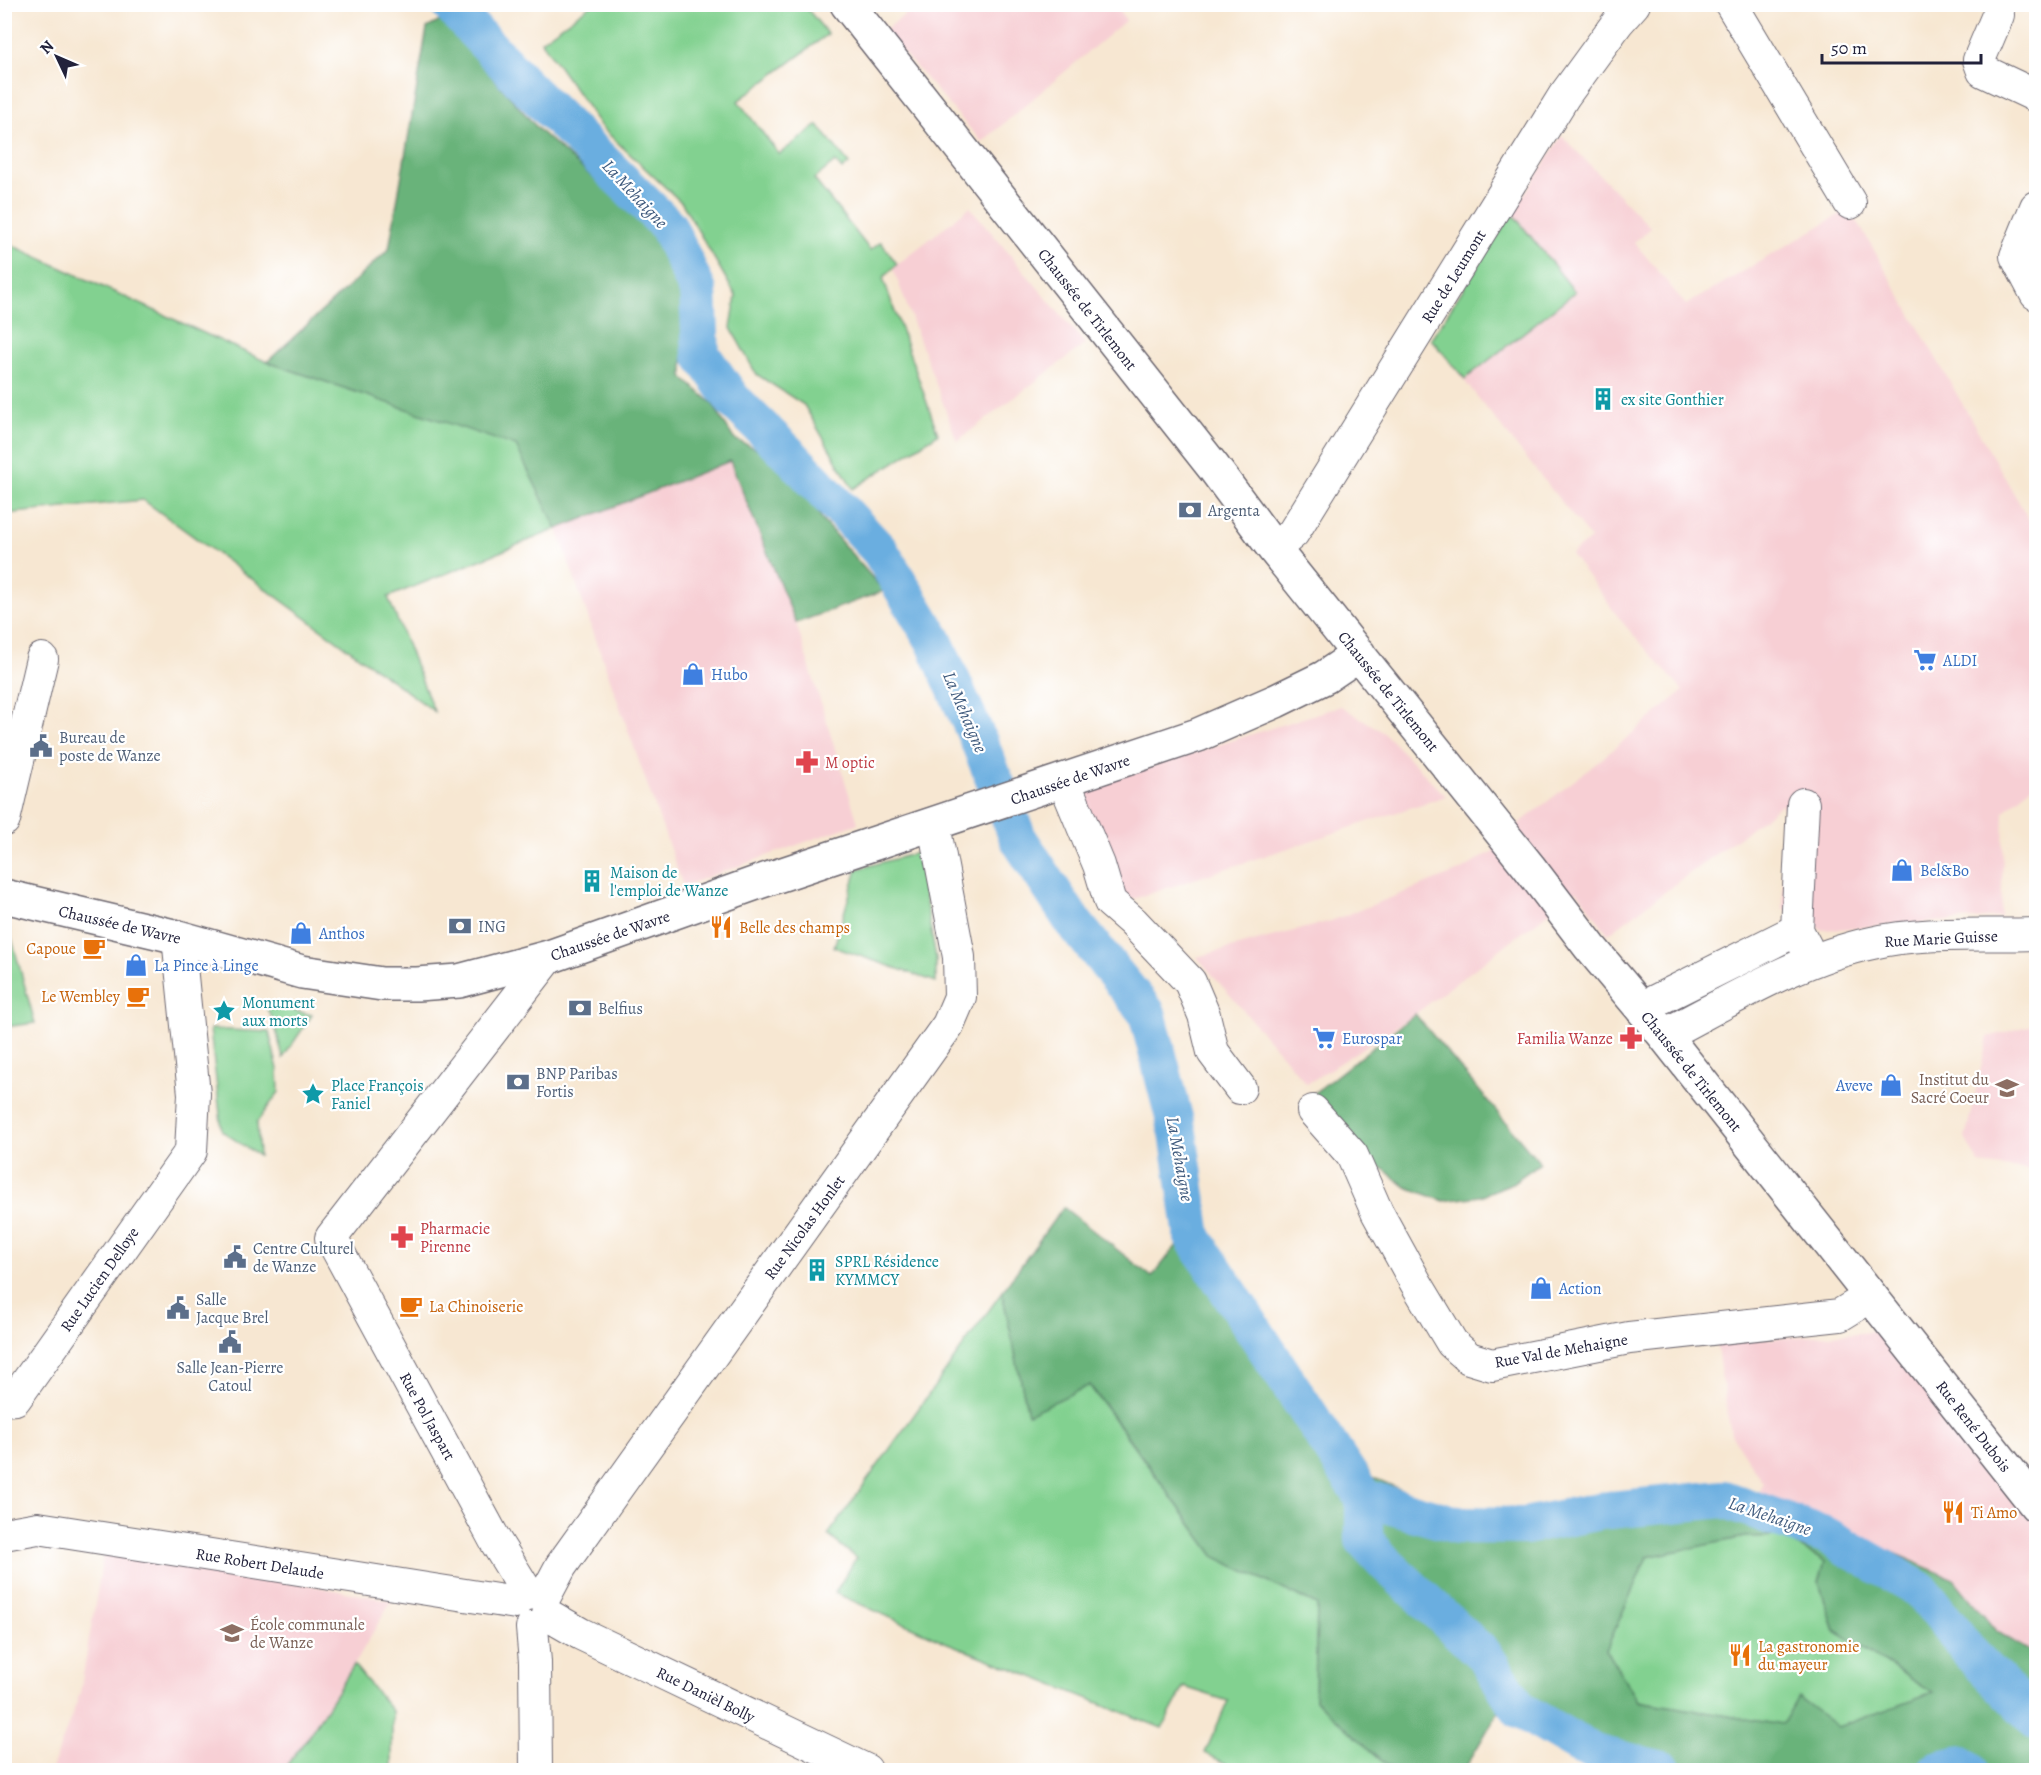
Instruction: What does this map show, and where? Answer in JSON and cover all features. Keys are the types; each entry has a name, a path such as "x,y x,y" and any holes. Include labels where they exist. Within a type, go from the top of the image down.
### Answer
{"main road":[{"name":"Chaussée de Tirlemont","path":"847,4 1214,468 1274,549 1934,1376"},
{"name":"Chaussée de Wavre","path":"4,896 178,937 302,972 382,984 459,981 549,957 759,882 1198,735 1325,677 1359,654"},
{"name":"Rue René Dubois","path":"1934,1376 2034,1496"}],"street":[{"name":"Rue de Leumont","path":"1274,549 1293,533 1300,523 1564,96 1618,22 1634,4"},
{"path":"1731,4 1850,202"},
{"path":"1998,15 1979,60 1983,71 2037,96"},
{"path":"2037,207 2016,255 2037,294"},
{"path":"4,820 42,659"},
{"path":"1064,781 1099,865 1110,902 1133,922 1190,982 1204,1015 1213,1052 1240,1088"},
{"path":"1803,804 1797,930 1812,960"},
{"name":"Rue Nicolas Honlet","path":"533,1607 948,1025 960,997 959,957 934,825"},
{"path":"1641,1008 1797,930"},
{"name":"Rue Marie Guisse","path":"1664,1035 1812,960 1873,942 1912,938 2037,934"},
{"name":"Rue Lucien Delloye","path":"4,1400 15,1399 190,1151 194,1094 178,937"},
{"name":"Rue Pol Jaspart","path":"533,1607 331,1238 549,957"},
{"name":"Rue Val de Mehaigne","path":"1313,1111 1352,1155 1377,1212 1416,1283 1452,1343 1469,1358 1492,1365 1629,1338 1840,1315 1871,1296"},
{"name":"Rue Robert Delaude","path":"4,1534 38,1528 533,1607"},
{"path":"533,1607 536,1770"},
{"name":"Rue Danièl Bolly","path":"533,1607 581,1634 866,1770"}],"shaded area":[{"path":"917,5 1127,5 1119,11 1126,20 982,142 884,31"},
{"path":"1562,136 1651,228 1634,242 1686,305 1844,212 1859,224 2036,532 2036,783 2004,811 2001,917 1823,930 1783,908 1784,808 1781,804 1608,934 1577,891 1415,1014 1307,1084 1197,957 1331,921 1462,870 1488,854 1490,855 1520,823 1683,691 1623,623 1571,554 1591,539 1431,339"},
{"path":"970,207 1085,344 957,441 893,268"},
{"path":"730,460 796,623 858,823 683,886 557,529"},
{"path":"1341,706 1383,732 1446,796 1116,903 1080,789"},
{"name":"Institut du Sacré Coeur","path":"2036,1024 2036,1171 1979,1164 1965,1138 1988,1037"},
{"path":"1875,1332 2036,1523 2036,1655 1996,1631 1954,1579 1757,1500 1763,1483 1731,1434 1716,1342"},
{"name":"École communale de Wanze","path":"105,1545 391,1601 308,1737 283,1770 55,1770 52,1769 80,1693"}],"green space":[{"path":"591,5 804,5 828,34 738,101 779,154 818,125 849,164 842,170 835,162 814,179 870,250 881,242 897,264 883,278 938,434 853,489 804,405 756,374 731,328 736,296 682,203 602,128 541,41"},
{"path":"442,20 540,131 659,236 684,288 683,378 712,403 734,439 773,456 800,479 823,521 884,591 796,623 730,461 557,529 516,446 267,362 389,249 427,28"},
{"path":"1512,213 1575,292 1465,379 1431,339"},
{"path":"5,242 267,362 517,446 557,529 388,597 434,711 143,500 5,514"},
{"path":"917,853 936,958 936,982 834,947 857,869"},
{"path":"5,923 8,925 35,1023 5,1027"},
{"path":"264,1003 312,1015 283,1058 274,1022"},
{"path":"1415,1014 1540,1163 1512,1183 1480,1196 1444,1201 1406,1187 1357,1148 1313,1094"},
{"path":"210,1029 269,1032 278,1069 279,1092 257,1122 259,1156 222,1131"},
{"path":"1063,1207 1152,1277 1181,1240 1217,1245 1372,1477 1456,1514 1537,1512 1642,1491 1713,1487 1757,1500 1861,1539 1954,1579 1996,1631 2036,1655 2036,1770 1969,1770 1960,1764 1952,1770 1644,1770 1580,1755 1501,1707 1464,1770 1393,1770 1315,1700 1317,1605 1215,1557 1090,1385 1028,1414 1002,1292","holes":["1782,1536 1825,1562 1819,1583 1835,1630 1933,1693 1838,1727 1798,1697 1782,1725 1638,1701 1606,1650 1647,1557 1745,1537"]},
{"path":"1002,1292 1028,1413 1089,1385 1215,1557 1317,1605 1315,1700 1393,1770 1238,1770 1205,1753 1228,1701 1184,1687 1162,1728 945,1642 835,1593 856,1558 828,1535"},
{"path":"1782,1536 1825,1562 1819,1583 1835,1631 1934,1693 1838,1727 1798,1697 1782,1725 1638,1701 1606,1650 1647,1556 1745,1537"},
{"path":"354,1665 392,1711 392,1770 283,1770 308,1737"}],"waterway":[{"name":"La Mehaigne","path":"449,4 522,82 668,226 698,291 701,354 733,400 792,457 880,551 934,641 980,744 1018,838 1071,919 1147,1013 1178,1133 1193,1237 1364,1498 1457,1525 1525,1526 1600,1511 1724,1499 1827,1536 1921,1590 1970,1653 2036,1720"},
{"name":"La Mehaigne","path":"1364,1498 1364,1540 1386,1564 1485,1656 1520,1710 1594,1753 1663,1770"},
{"name":"La Mehaigne","path":"1936,1770 1960,1764 1969,1770"}],"place":[{"name":"ex site Gonthier","path":"1603,399"},
{"name":"Argenta","path":"1190,510"},
{"name":"ALDI","path":"1925,660"},
{"name":"Hubo","path":"693,674"},
{"name":"Bureau de poste de Wanze","path":"41,746"},
{"name":"M optic","path":"807,762"},
{"name":"Bel&Bo","path":"1902,870"},
{"name":"Maison de l'emploi de Wanze","path":"592,881"},
{"name":"ING","path":"460,926"},
{"name":"Belle des champs","path":"721,927"},
{"name":"Anthos","path":"301,933"},
{"name":"Capoue","path":"94,948"},
{"name":"La Pince à Linge","path":"136,965"},
{"name":"Le Wembley","path":"138,996"},
{"name":"Belfius","path":"580,1008"},
{"name":"Monument aux morts","path":"224,1011"},
{"name":"Eurospar","path":"1324,1038"},
{"name":"Familia Wanze","path":"1631,1038"},
{"name":"BNP Paribas Fortis","path":"518,1082"},
{"name":"Aveve","path":"1891,1085"},
{"name":"Institut du Sacré Coeur","path":"2007,1088"},
{"name":"Place François Faniel","path":"313,1094"},
{"name":"Pharmacie Pirenne","path":"402,1237"},
{"name":"Centre Culturel de Wanze","path":"235,1257"},
{"name":"SPRL Résidence KYMMCY","path":"817,1270"},
{"name":"Action","path":"1541,1288"},
{"name":"La Chinoiserie","path":"411,1306"},
{"name":"Salle Jacque Brel","path":"178,1308"},
{"name":"Salle Jean-Pierre Catoul","path":"230,1342"},
{"name":"Ti Amo","path":"1953,1512"},
{"name":"École communale de Wanze","path":"232,1633"},
{"name":"La gastronomie du mayeur","path":"1740,1655"}]}
